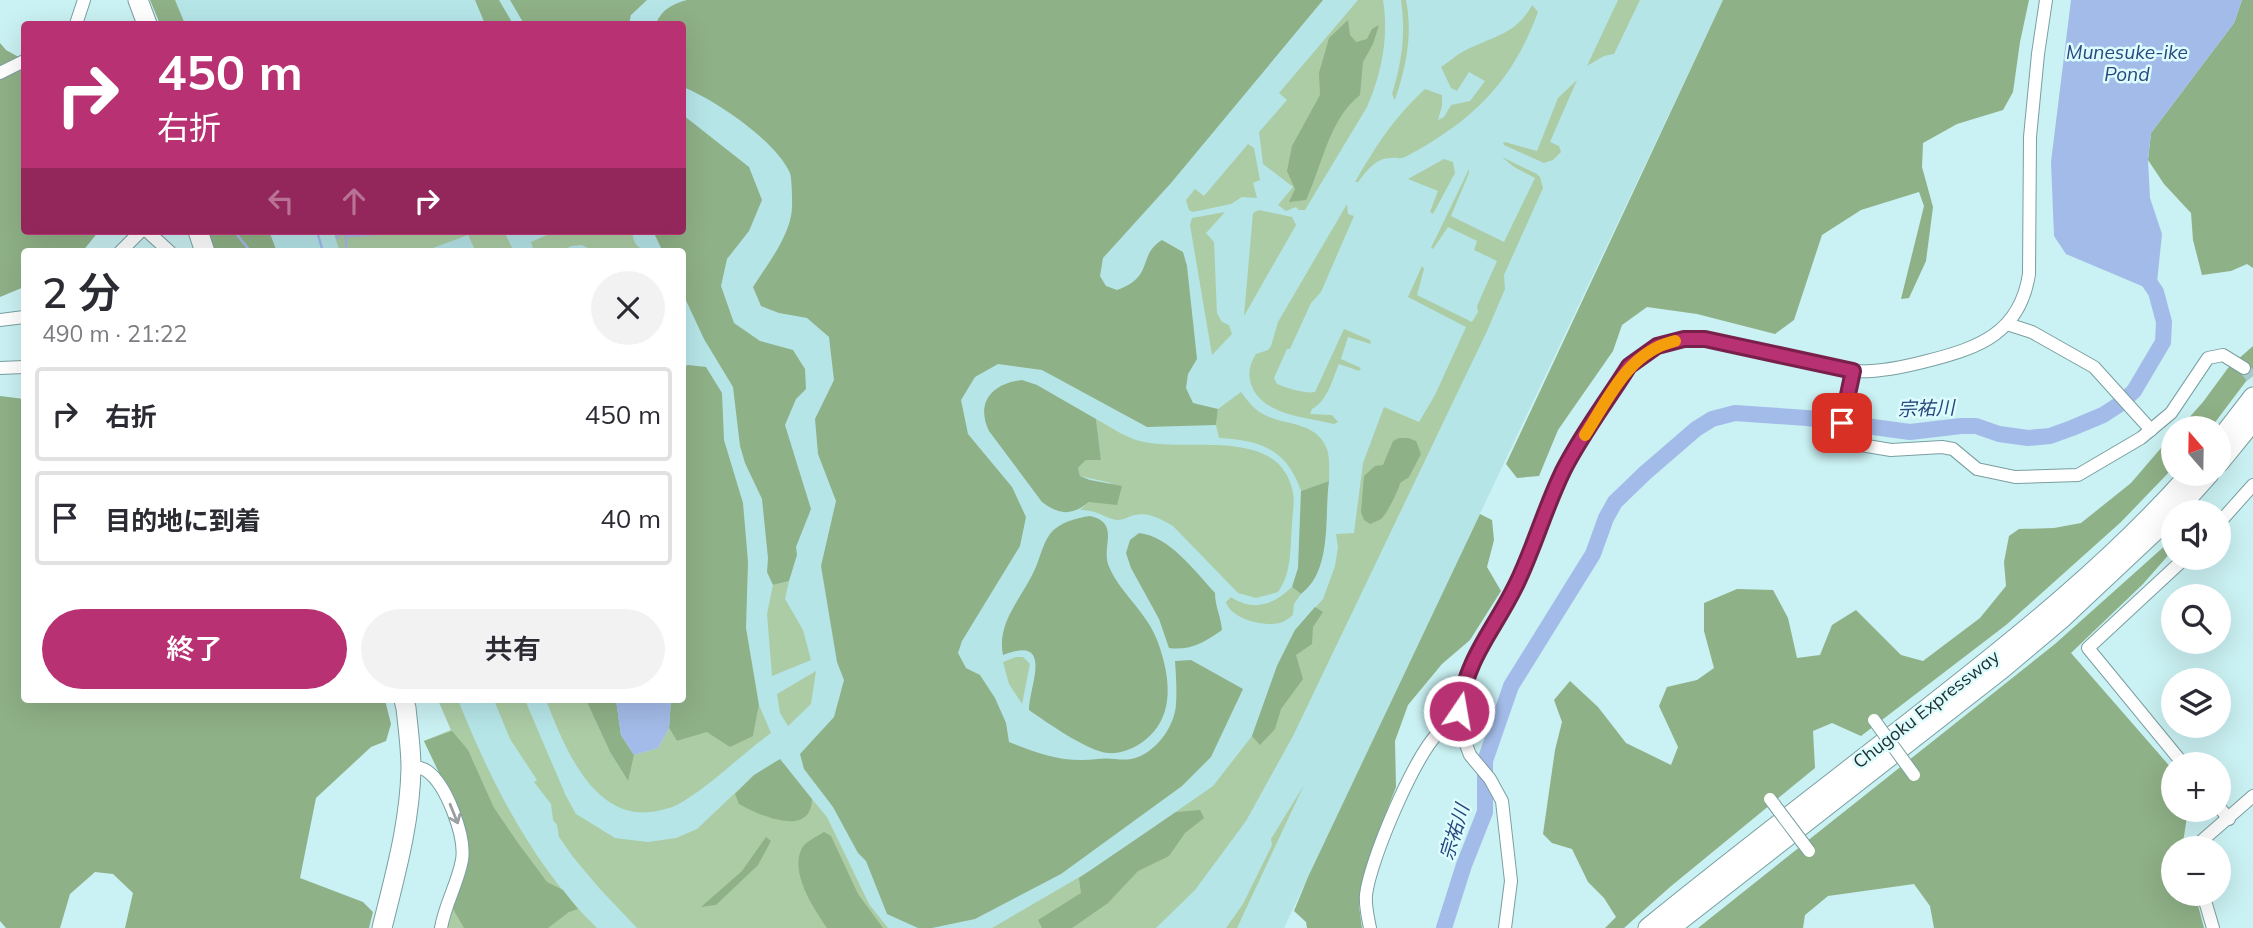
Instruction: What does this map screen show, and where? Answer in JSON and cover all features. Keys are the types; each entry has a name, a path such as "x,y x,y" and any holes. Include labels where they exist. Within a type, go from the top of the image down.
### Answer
{"highway":[{"path":"138,0 146,21"},
{"path":"2231,425 2253,397"},
{"path":"2231,448 2253,421"},
{"name":"Chugoku Expressway","path":"1648,928 1984,665 2114,552 2178,486"},
{"name":"Chugoku Expressway","path":"2186,500 2198,486"},
{"name":"Chugoku Expressway","path":"1670,928 2003,668 2098,586 2161,525"},
{"path":"382,928 405,834 411,766 405,703"}],"street":[{"path":"77,21 84,0"},
{"path":"1505,928 1511,881 1502,801 1464,743 1459,726 1462,688 1468,669 1518,581 1547,505 1565,467 1629,366 1657,346 1684,339 1705,339 1853,371 1908,366 1943,357 1985,342 2007,324 2018,312 2026,294 2029,274 2030,137 2046,0"},
{"path":"0,73 21,62"},
{"path":"124,248 137,235"},
{"path":"151,235 166,248"},
{"path":"0,320 21,317"},
{"path":"2007,324 2032,332 2094,367 2151,430"},
{"path":"1853,371 1840,438 1855,444 1891,450 1942,447 1953,449 1977,469 2015,477 2078,475 2141,438 2171,413 2208,358 2222,355 2244,368"},
{"path":"0,369 21,368"},
{"path":"2231,510 2253,485"},
{"path":"2172,570 2088,648 2173,752"},
{"path":"1874,720 1914,775"},
{"path":"1370,928 1366,897 1375,861 1410,778 1440,730 1451,725 1459,726"},
{"path":"411,766 428,771 448,799 461,830 463,859 441,928"},
{"path":"2231,817 2253,796"},
{"path":"1770,799 1810,851"},
{"path":"2208,836 2225,822"},
{"path":"2207,906 2213,928"}],"shaded area":[{"path":"150,0 1723,0 1284,928 446,928 457,896 467,848 460,817 424,741 451,730 439,703 686,703 686,248 213,248 208,235 686,235 686,21 159,21"}],"green space":[{"path":"150,0 175,0 184,21 159,21"},
{"path":"475,0 499,0 511,21 484,21"},
{"path":"510,0 647,0 631,15 630,21 522,21"},
{"path":"687,0 1323,0 1171,183 1103,258 1100,276 1106,286 1117,290 1137,279 1150,252 1162,240 1183,252 1187,266 1197,359 1188,374 1186,388 1193,403 1218,409 1216,425 1147,427 1042,370 998,364 975,377 961,400 968,434 1012,487 1026,517 1020,546 962,641 958,653 966,668 980,675 995,698 1006,723 1009,742 1063,759 1131,759 1155,746 1172,722 1176,699 1175,661 1191,660 1243,689 1211,757 1182,786 1061,874 975,919 932,928 918,928 887,914 866,861 858,853 833,807 804,769 800,754 834,717 844,680 837,662 821,566 836,501 818,454 815,419 834,380 829,337 807,318 779,313 761,306 753,287 789,225 792,207 790,173 771,147 743,122 686,88 686,21 658,21 668,8"},
{"path":"1358,0 1383,0 1385,41 1372,94 1367,107 1305,210 1296,207 1286,211 1278,205 1293,187 1263,164 1259,132 1287,100 1279,93"},
{"path":"1401,0 1406,0 1409,26 1405,63 1395,100 1392,94 1401,59 1403,36"},
{"path":"1618,0 1640,0 1614,54 1604,56 1587,66"},
{"path":"1723,0 2029,0 2013,92 2003,110 1957,124 1923,143 1922,167 1933,207 1926,261 1909,298 1901,299 1924,206 1919,192 1861,210 1822,235 1794,320 1775,334 1697,314 1647,307 1622,325 1613,351 1558,430 1539,476 1517,478 1506,464"},
{"path":"2242,0 2253,0 2253,268 2247,264 2231,271 2202,275 2193,240 2191,213 2164,184 2148,160 2151,133 2234,23"},
{"path":"1532,5 1538,12 1516,60 1502,80 1470,114 1430,143 1405,157 1380,160 1355,182 1386,132 1425,89 1442,95 1438,120 1444,117 1451,105 1470,101 1485,81 1469,72 1457,91 1451,88 1441,67 1464,51 1511,29"},
{"path":"1348,20 1350,35 1356,42 1367,39 1372,29 1379,25 1363,62 1360,95 1349,105 1334,130 1306,200 1289,202 1295,189 1287,171 1292,146 1320,95 1319,73 1329,38"},
{"path":"0,43 6,50 21,58 21,235 96,235 85,248 21,248 21,288 0,297"},
{"path":"1577,80 1550,142 1559,146 1561,152 1553,160 1544,163 1504,145 1505,142 1537,151 1558,98"},
{"path":"686,117 749,167 762,200 749,231 727,259 721,286 734,323 760,341 793,350 805,369 806,389 796,399 785,425 811,509 796,547 797,555 789,581 773,585 767,572 762,499 740,446 733,387 704,339 686,300 686,248 661,248 655,235 686,235"},
{"path":"1248,144 1254,148 1260,180 1253,183 1257,198 1242,197 1231,204 1193,212 1189,210 1186,200 1195,189 1204,196"},
{"path":"1502,157 1537,174 1543,188 1504,275 1505,289 1293,736 1246,821 1195,890 1156,928 992,928 1095,868 1213,786 1252,736 1277,666 1295,630 1323,599 1335,566 1338,547 1336,534 1354,533 1363,463 1384,407 1419,422 1435,395 1466,327 1408,297 1422,266 1424,269 1417,295 1472,322 1478,312 1477,306 1497,261 1474,250 1477,241 1448,227 1433,249 1431,248 1469,169 1451,216 1504,242 1535,178"},
{"path":"1444,159 1453,162 1455,173 1433,214 1430,212 1438,191 1408,179"},
{"path":"1347,204 1348,214 1354,216 1321,292 1311,303 1274,378 1277,384 1285,387 1315,392 1344,329 1370,340 1371,344 1348,337 1341,359 1361,368 1359,371 1339,364 1326,395 1312,409 1310,414 1332,415 1338,422 1334,424 1284,412 1262,401 1254,392 1249,373 1256,354 1268,350 1271,346 1278,322"},
{"path":"1259,210 1292,217 1296,225 1244,316 1253,213"},
{"path":"1225,212 1206,233 1214,242 1217,313 1222,322 1229,325 1232,334 1212,355 1190,225 1192,218"},
{"path":"208,235 271,235 275,248 213,248"},
{"path":"334,235 468,235 433,248 339,248"},
{"path":"468,235 506,235 512,248 474,248"},
{"path":"547,235 633,235 640,248 588,248 582,245 568,248 533,248 531,242"},
{"path":"2253,346 2253,372 2220,416 2191,416 2203,402 2228,368"},
{"path":"686,366 706,367 722,393 724,440 743,503 748,562 746,628 759,705 753,736 730,747 707,732 677,741 669,728 671,703 686,703"},
{"path":"1022,380 1037,385 1096,419 1101,460 1086,460 1078,468 1080,476 1122,486 1117,505 1089,502 1077,510 1066,512 1042,502 989,431 985,421 984,411 989,396 1003,385"},
{"path":"1241,392 1261,413 1305,428 1319,436 1328,452 1329,481 1301,491 1288,465 1270,449 1247,441 1219,438 1216,425 1218,409"},
{"path":"0,396 21,399 21,703 386,703 391,724 386,741 371,747 316,798 300,878 363,902 373,912 369,928 125,928 133,893 113,874 95,872 70,894 60,928 6,928 0,921"},
{"path":"1096,419 1125,436 1144,442 1231,446 1253,450 1271,458 1285,472 1294,497 1290,560 1283,585 1278,592 1256,598 1238,593 1173,526 1150,515 1140,514 1118,520 1080,510 1111,483 1080,476 1078,468 1086,460 1101,460"},
{"path":"1399,438 1416,441 1421,454 1409,477 1400,483 1383,517 1370,524 1364,520 1361,512 1364,476 1375,466 1383,465 1393,441"},
{"path":"2161,448 2161,480 2121,522 2006,625 1861,736 1832,723 1813,731 1815,768 1624,928 1605,928 1616,917 1604,898 1588,882 1572,849 1552,843 1543,834 1555,750 1562,722 1554,700 1570,681 1598,707 1626,743 1671,765 1678,747 1659,706 1667,687 1697,680 1714,668 1704,631 1704,603 1737,589 1773,590 1788,618 1797,658 1820,655 1832,625 1856,610 1901,655 1923,661 1980,618 2006,586 2004,562 2009,536 2019,529 2054,528 2081,523 2131,483"},
{"path":"1329,481 1323,557 1311,584 1301,594 1292,587 1298,568 1301,491"},
{"path":"1480,514 1492,520 1494,540 1487,567 1501,591 1470,640 1442,664 1408,705 1395,741 1396,787 1368,860 1359,906 1362,928 1307,928 1306,922 1294,911 1308,877"},
{"path":"1090,516 1105,524 1108,564 1157,640 1167,683 1165,711 1151,735 1138,745 1116,753 1090,748 1029,710 1036,667 1034,658 1029,652 1019,650 1003,655 1003,632 1007,621 1048,538 1063,524"},
{"path":"1139,533 1171,548 1215,593 1222,630 1197,645 1169,648 1159,619 1131,568 1126,553 1130,540"},
{"path":"2161,549 2161,564 2071,653 2161,756 2161,822 2186,822 2184,836 2161,836 2161,906 2198,906 2204,928 1934,928 1930,906 1914,884 1828,896 1805,915 1803,928 1698,928 2055,644"},
{"path":"789,581 785,599 803,630 811,660 772,676 767,614 773,585"},
{"path":"1292,587 1301,594 1294,604 1293,615 1276,624 1242,618 1229,608 1226,602 1231,597 1248,604 1263,604 1278,598"},
{"path":"1315,607 1323,612 1313,627 1312,644 1296,655 1303,679 1281,709 1275,729 1260,745 1252,736 1277,666 1295,630"},
{"path":"1023,657 1030,664 1022,704 1009,684 1003,662"},
{"path":"816,671 811,704 788,726 780,713 777,694"},
{"path":"439,703 459,703 485,762 516,821 553,878 597,928 446,928 462,878 467,848 466,835 451,794 424,741 451,730"},
{"path":"495,703 526,703 576,814 615,838 648,842 676,838 697,829 754,775 796,780 827,817 869,904 888,928 637,928 600,889 559,837 551,804 534,782 537,780 510,739"},
{"path":"547,703 587,703 610,752 627,780 634,755 658,748 669,728 677,741 707,732 753,736 759,705 771,733 702,789 677,805 657,811 635,812 616,806 599,794 572,759"},
{"path":"587,703 616,703 621,735 634,755 628,781 610,752"},
{"path":"452,731 468,750 494,808 518,843 547,882 563,890 578,909 569,912 548,928 464,928 453,909 467,848 460,817 424,741"},
{"path":"780,759 812,799 809,811 803,818 794,821 771,818 748,809 739,804 735,794 754,775"},
{"path":"1304,785 1237,928 1226,928 1243,904 1272,845 1271,839"},
{"path":"1200,810 1204,818 1185,833 1169,856 1138,871 1108,903 1072,928 1042,928 1038,920 1081,893 1079,878 1176,812"},
{"path":"824,832 831,836 858,894 883,928 827,928 816,911 801,879 799,858 804,845"},
{"path":"766,837 771,841 758,865 716,905 701,907 742,871"}],"water":[{"name":"Munesuke-ike Pond","path":"2071,0 2242,0 2234,23 2151,133 2148,160 2150,198 2162,234 2156,292 2066,254 2054,236 2051,162"},
{"path":"616,703 671,703 669,728 658,748 634,755 621,735"}],"waterway":[{"path":"237,235 248,248"},
{"path":"318,235 322,248"},
{"path":"346,235 361,235"},
{"path":"346,236 346,248"},
{"name":"宗祐川","path":"1444,928 1464,865 1485,812 1485,761 1511,686 1593,554 1615,502 1645,473 1696,429 1712,419 1735,413 1807,418 1910,432 1976,426 1999,434 2028,438 2050,436 2072,428 2103,415 2134,391 2163,342 2164,322 2156,292 2145,276"}],"tunnel":[{"path":"2244,368 2253,379"}],"slow traffic":[{"path":"1585,435 1629,366 1657,346 1675,341"}],"route":[{"path":"1459,711 1468,669 1518,581 1533,548 1547,505 1565,467 1629,366 1642,355 1672,341 1705,339 1853,371 1842,423"}]}
